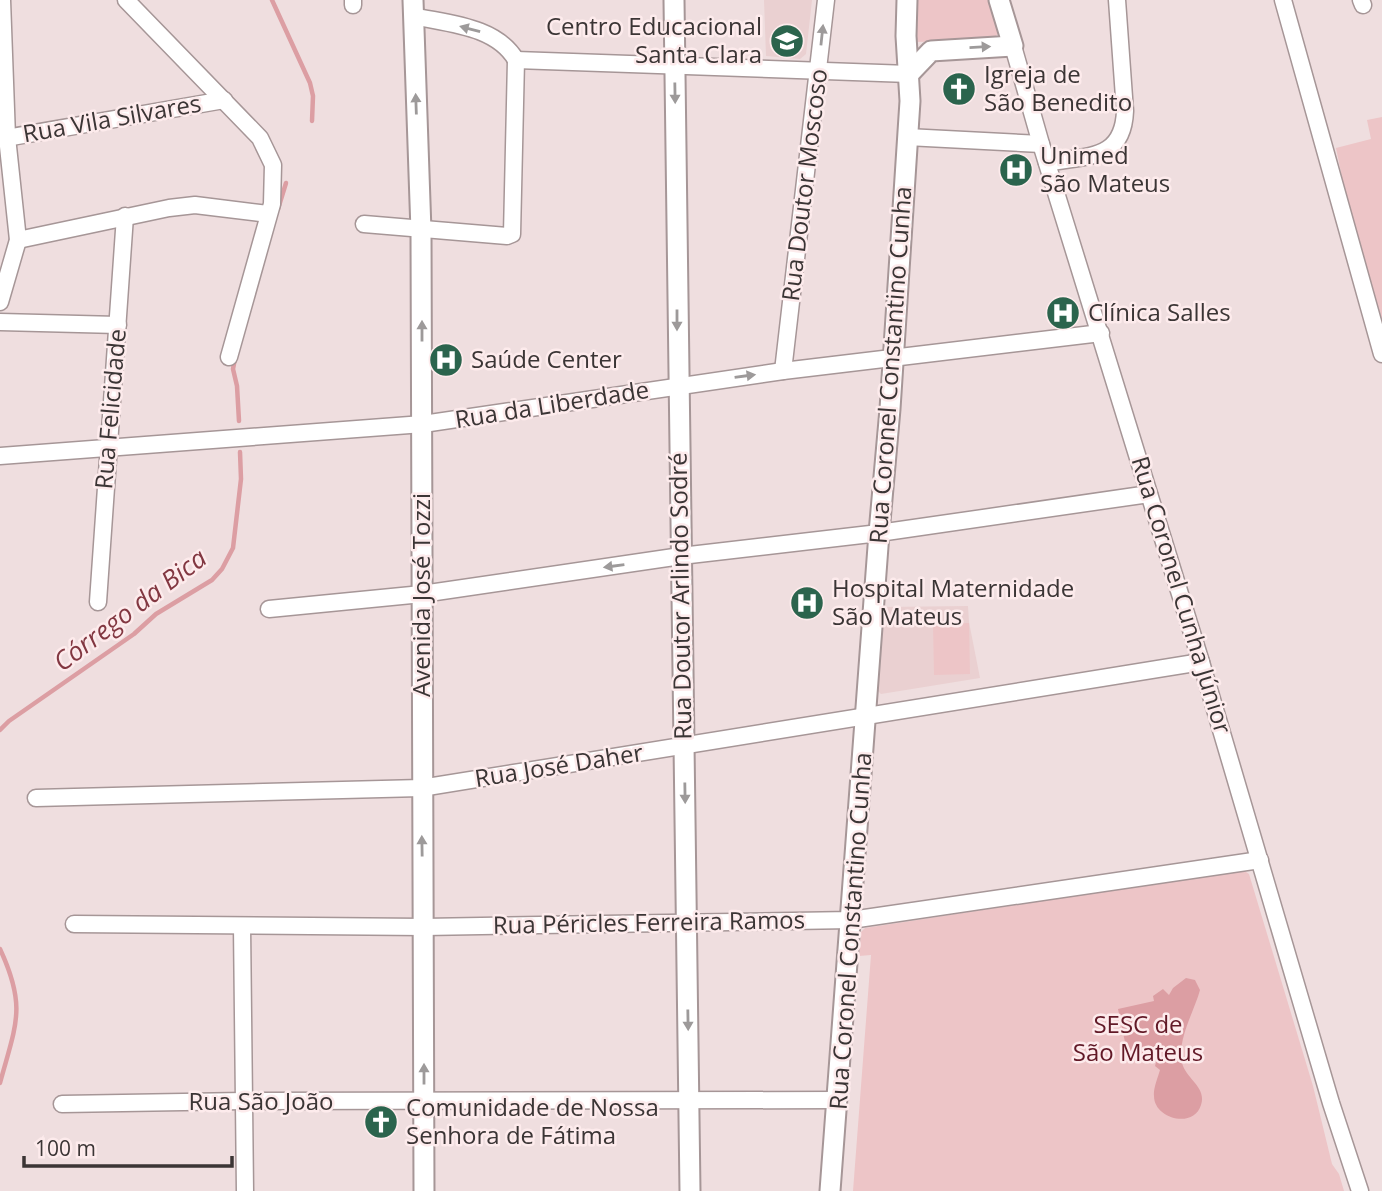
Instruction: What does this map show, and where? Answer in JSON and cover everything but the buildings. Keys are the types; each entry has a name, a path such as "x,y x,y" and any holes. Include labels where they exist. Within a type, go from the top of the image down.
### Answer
{"street":[{"path":"0,302 18,240 4,138 2,0"},
{"path":"126,0 260,138 273,164 274,188 229,357"},
{"name":"Rua Doutor Arlindo Sodré","path":"674,0 677,385 690,1191"},
{"name":"Rua Doutor Moscoso","path":"783,370 826,0"},
{"name":"Rua Coronel Constantino Cunha","path":"830,1191 908,137 907,0"},
{"name":"Rua Coronel Cunha Júnior","path":"999,0 1201,662 1331,1104 1360,1191"},
{"path":"1047,163 1107,150 1118,141 1124,128 1117,0"},
{"path":"1283,0 1382,354"},
{"path":"364,225 510,236 514,230 516,60 511,51 491,35 413,8"},
{"name":"Avenida José Tozzi","path":"413,8 421,231 423,424 421,788 425,927 424,1191"},
{"path":"906,36 918,46 931,51 1013,46"},
{"path":"516,60 909,74 931,51"},
{"name":"Rua Vila Silvares","path":"4,138 224,100"},
{"path":"908,137 1041,144"},
{"path":"18,240 125,216 195,205 268,214"},
{"name":"Rua Felicidade","path":"98,602 125,216"},
{"path":"0,322 118,325"},
{"name":"Rua da Liberdade","path":"0,456 423,424 783,370 1101,334"},
{"path":"269,610 422,594 681,556 879,533 1149,494"},
{"name":"Rua José Daher","path":"36,798 421,788 1201,662"},
{"name":"Rua Péricles Ferreira Ramos","path":"74,924 425,927 851,920 1260,860"},
{"path":"242,926 244,1191"},
{"name":"Rua São João","path":"62,1104 838,1100"}],"shaded area":[{"name":"Centro Educacional Santa Clara","path":"764,0 812,0 806,54 800,59 766,56"},
{"path":"968,606 980,678 881,694 878,691 884,607"},
{"path":"1186,978 1195,980 1200,990 1184,1035 1182,1063 1199,1088 1202,1099 1197,1112 1183,1119 1167,1115 1156,1104 1154,1090 1160,1070 1155,1066 1158,1055 1129,1061 1118,1009 1154,1001 1153,996 1163,989 1169,995 1173,988"}],"green space":[{"path":"912,0 989,0 999,33 992,40 915,42"},
{"path":"1382,117 1382,337 1356,246 1336,148 1371,139 1367,120"},
{"path":"969,623 970,674 934,675 933,624"},
{"name":"SESC de São Mateus","path":"1243,870 1249,874 1313,1086 1332,1164 1339,1174 1344,1191 853,1191 871,955 859,956 861,932 865,928"}],"waterway":[{"name":"Córrego da Bica","path":"272,0 310,83 313,96 312,121"},
{"name":"Córrego da Bica","path":"278,209 286,183"},
{"name":"Córrego da Bica","path":"235,358 233,369 239,421"},
{"name":"Córrego da Bica","path":"0,730 134,634 156,614 212,580 222,569 233,548 241,479 240,452"},
{"name":"Córrego da Bica","path":"0,949 14,986 16,1001 14,1030 0,1083"}],"place":[{"name":"Centro Educacional Santa Clara","path":"787,41"},
{"name":"Igreja de São Benedito","path":"959,89"},
{"name":"Unimed São Mateus","path":"1016,170"},
{"name":"Clínica Salles","path":"1063,313"},
{"name":"Saúde Center","path":"446,360"},
{"name":"Hospital Maternidade São Mateus","path":"807,603"},
{"name":"Comunidade de Nossa Senhora de Fátima","path":"381,1122"}]}
